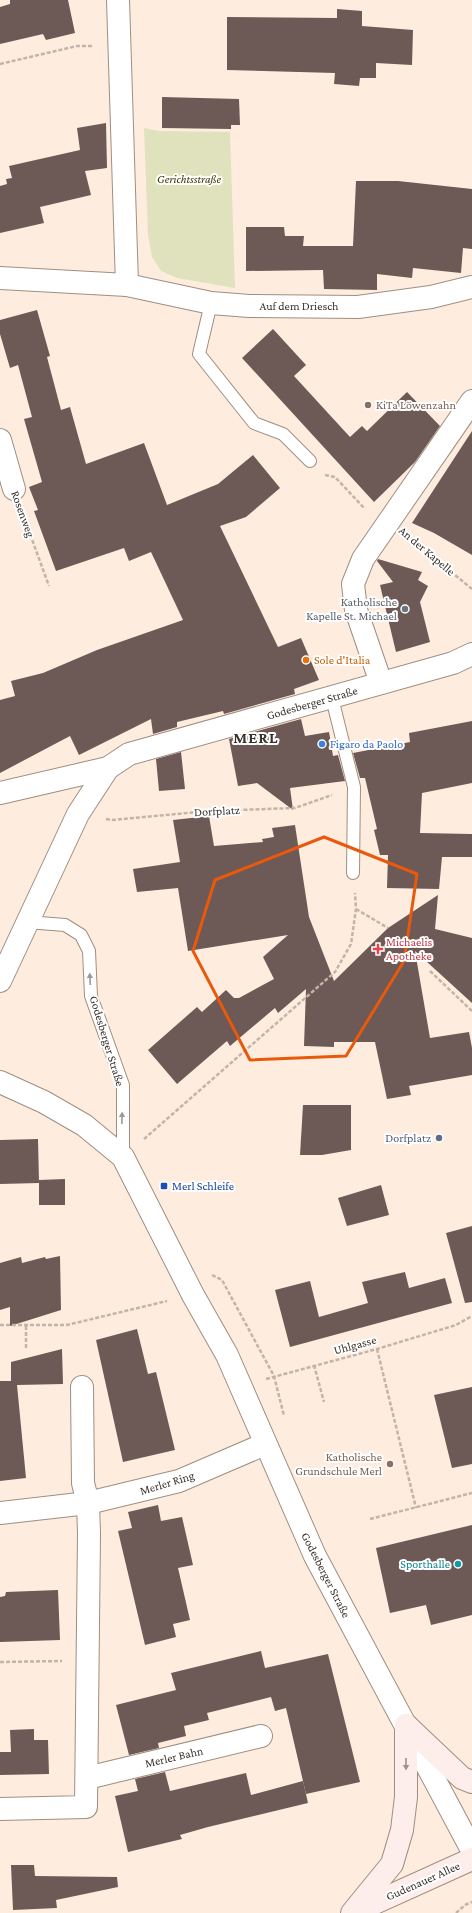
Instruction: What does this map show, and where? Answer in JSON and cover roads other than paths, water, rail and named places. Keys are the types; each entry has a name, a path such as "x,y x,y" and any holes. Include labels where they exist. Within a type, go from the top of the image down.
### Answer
{"main road":[{"path":"406,1725 462,1778 472,1782"},
{"path":"352,1913 392,1864 402,1830 406,1797 406,1725"},
{"name":"Gudenauer Allee","path":"352,1913 472,1859"}],"street":[{"path":"0,278 127,285 118,0"},
{"name":"Auf dem Driesch","path":"127,285 211,303 249,306 358,306 431,297 472,287"},
{"name":"An der Kapelle","path":"381,684 356,610 353,584 363,559 472,401"},
{"name":"Rosenweg","path":"0,440 14,489"},
{"name":"Godesberger Straße","path":"0,981 78,814 108,768 128,754 381,684 453,663 472,654"},
{"name":"Godesberger Straße","path":"0,793 108,768"},
{"name":"Godesberger Straße","path":"0,1082 44,1102 84,1125 123,1157 193,1294 227,1355 315,1556 472,1850"},
{"path":"0,1809 86,1807 88,1503 83,1483 82,1387"},
{"name":"Merler Ring","path":"0,1513 88,1503 179,1481 265,1444"},
{"name":"Merler Bahn","path":"87,1778 261,1736"}],"lane":[{"path":"211,303 199,354 254,424 283,434 310,461"},
{"path":"332,698 354,787 353,873"},
{"name":"Godesberger Straße","path":"27,922 65,925 80,935 89,951 91,996 123,1085 123,1157"}],"place":[{"name":"KiTa Löwenzahn","path":"368,405"},
{"name":"Katholische Kapelle St. Michael","path":"405,609"},
{"name":"Sole d'Italia","path":"306,660"},
{"name":"Figaro da Paolo","path":"322,744"},
{"name":"Michaelis Apotheke","path":"378,949"},
{"name":"Dorfplatz","path":"439,1138"},
{"name":"Merl Schleife","path":"164,1186"},
{"name":"Katholische Grundschule Merl","path":"390,1464"},
{"name":"Sporthalle","path":"458,1564"}],"district":[{"name":"MERL","path":"256,737"}],"park label":[{"name":"Gerichtsstraße","path":"189,179"}]}
